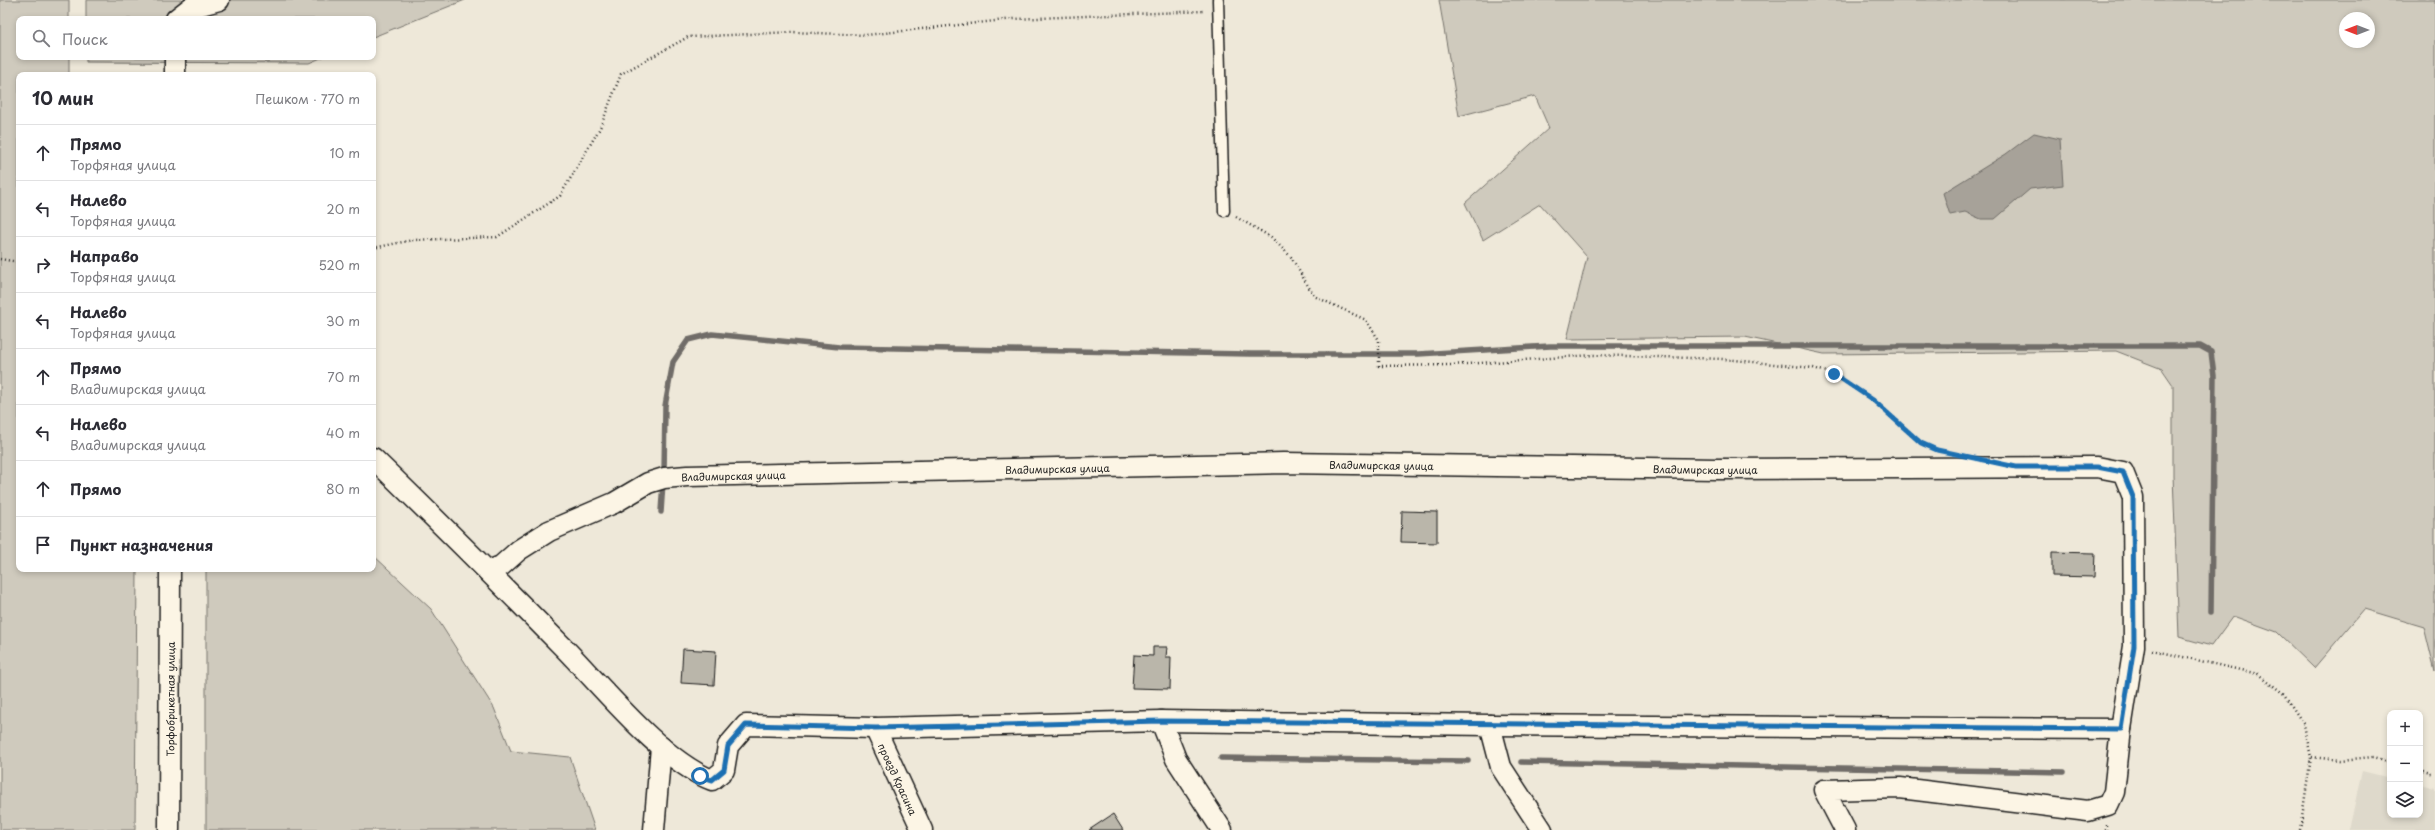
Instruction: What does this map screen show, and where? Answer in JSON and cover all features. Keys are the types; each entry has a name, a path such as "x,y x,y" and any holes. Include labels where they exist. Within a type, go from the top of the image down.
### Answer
{"street":[{"path":"176,0 176,16"},
{"path":"180,16 190,8 219,0"},
{"path":"175,60 175,72"},
{"path":"376,461 488,571 661,747 700,776 712,780 724,770 728,746 746,725 876,728 1161,721 1490,725 2121,729"},
{"name":"Владимирская улица","path":"488,571 501,566 519,550 549,531 614,503 648,483 664,478 1284,463 1718,469 2097,467 2123,472 2133,497 2134,646"},
{"name":"Торфобрикетная улица","path":"169,830 170,572"},
{"path":"1845,830 1824,790 1900,788 2088,811 2108,805 2114,792 2121,729 2134,646"},
{"path":"1161,721 1176,759 1222,830"},
{"path":"1490,725 1501,767 1542,830"},
{"name":"проезд Красина","path":"876,728 922,830"},
{"path":"654,830 661,747"}],"lane":[{"path":"1218,5 1224,211"}],"path":[{"path":"376,247 413,240 497,237 560,196 600,128 621,74 688,36 792,32 866,35 1014,19 1218,5"},
{"path":"1224,211 1272,237 1291,257 1314,296 1366,320 1379,340 1379,366 1452,365 1593,355 1724,359 1813,368 1834,374 1873,400 1921,443 1937,450"},
{"path":"0,259 16,262"},
{"path":"2134,646 2258,674 2284,694 2304,725 2310,757 2300,830"},
{"path":"2310,757 2340,760 2373,758 2387,761"},
{"path":"2423,771 2435,774"}],"shaded area":[{"path":"0,0 69,0 69,16 16,16 16,60 69,60 69,72 16,72 16,572 137,572 135,830 0,830"},
{"path":"86,0 465,0 376,36 376,16 86,16"},
{"path":"1439,0 2435,0 2435,672 2424,627 2364,609 2314,668 2277,632 2233,616 2211,646 2179,637 2173,475 2173,385 2162,369 2116,351 1824,354 1745,337 1567,339 1587,257 1540,204 1483,240 1465,203 1549,128 1535,96 1459,116"},
{"path":"86,60 316,60 309,63 86,62"},
{"path":"2034,133 2060,139 2063,185 2030,189 1995,219 1981,219 1965,212 1950,215 1943,193 2006,154"},
{"path":"376,558 431,609 494,708 511,751 570,757 595,830 206,830 206,572 376,572"},
{"path":"2362,771 2387,777 2387,818 2423,818 2423,785 2435,788 2435,830 2349,830"}],"building":[{"path":"1402,511 1437,512 1437,543 1401,542"},
{"path":"2052,552 2095,553 2094,577 2052,576"},
{"path":"1153,647 1167,647 1166,657 1171,657 1170,689 1132,688 1134,655 1153,656"},
{"path":"683,649 716,651 714,685 681,683"},
{"path":"1113,814 1123,830 1089,830"}],"waterway":[{"path":"664,474 665,406 673,362 688,340 712,334 839,347 1250,354 1418,354 1550,346 2200,346 2211,352 2214,376 2211,612"},
{"path":"661,512 663,482"},
{"path":"1221,758 1468,761"},
{"path":"1521,762 2064,772"}],"route":[{"path":"700,776 712,780 724,770 728,746 746,725 876,728 1161,721 1490,725 2121,729 2134,646 2133,497 2123,472 2097,467 2016,467 1980,458 1937,450 1921,443 1873,400 1834,374"}]}
